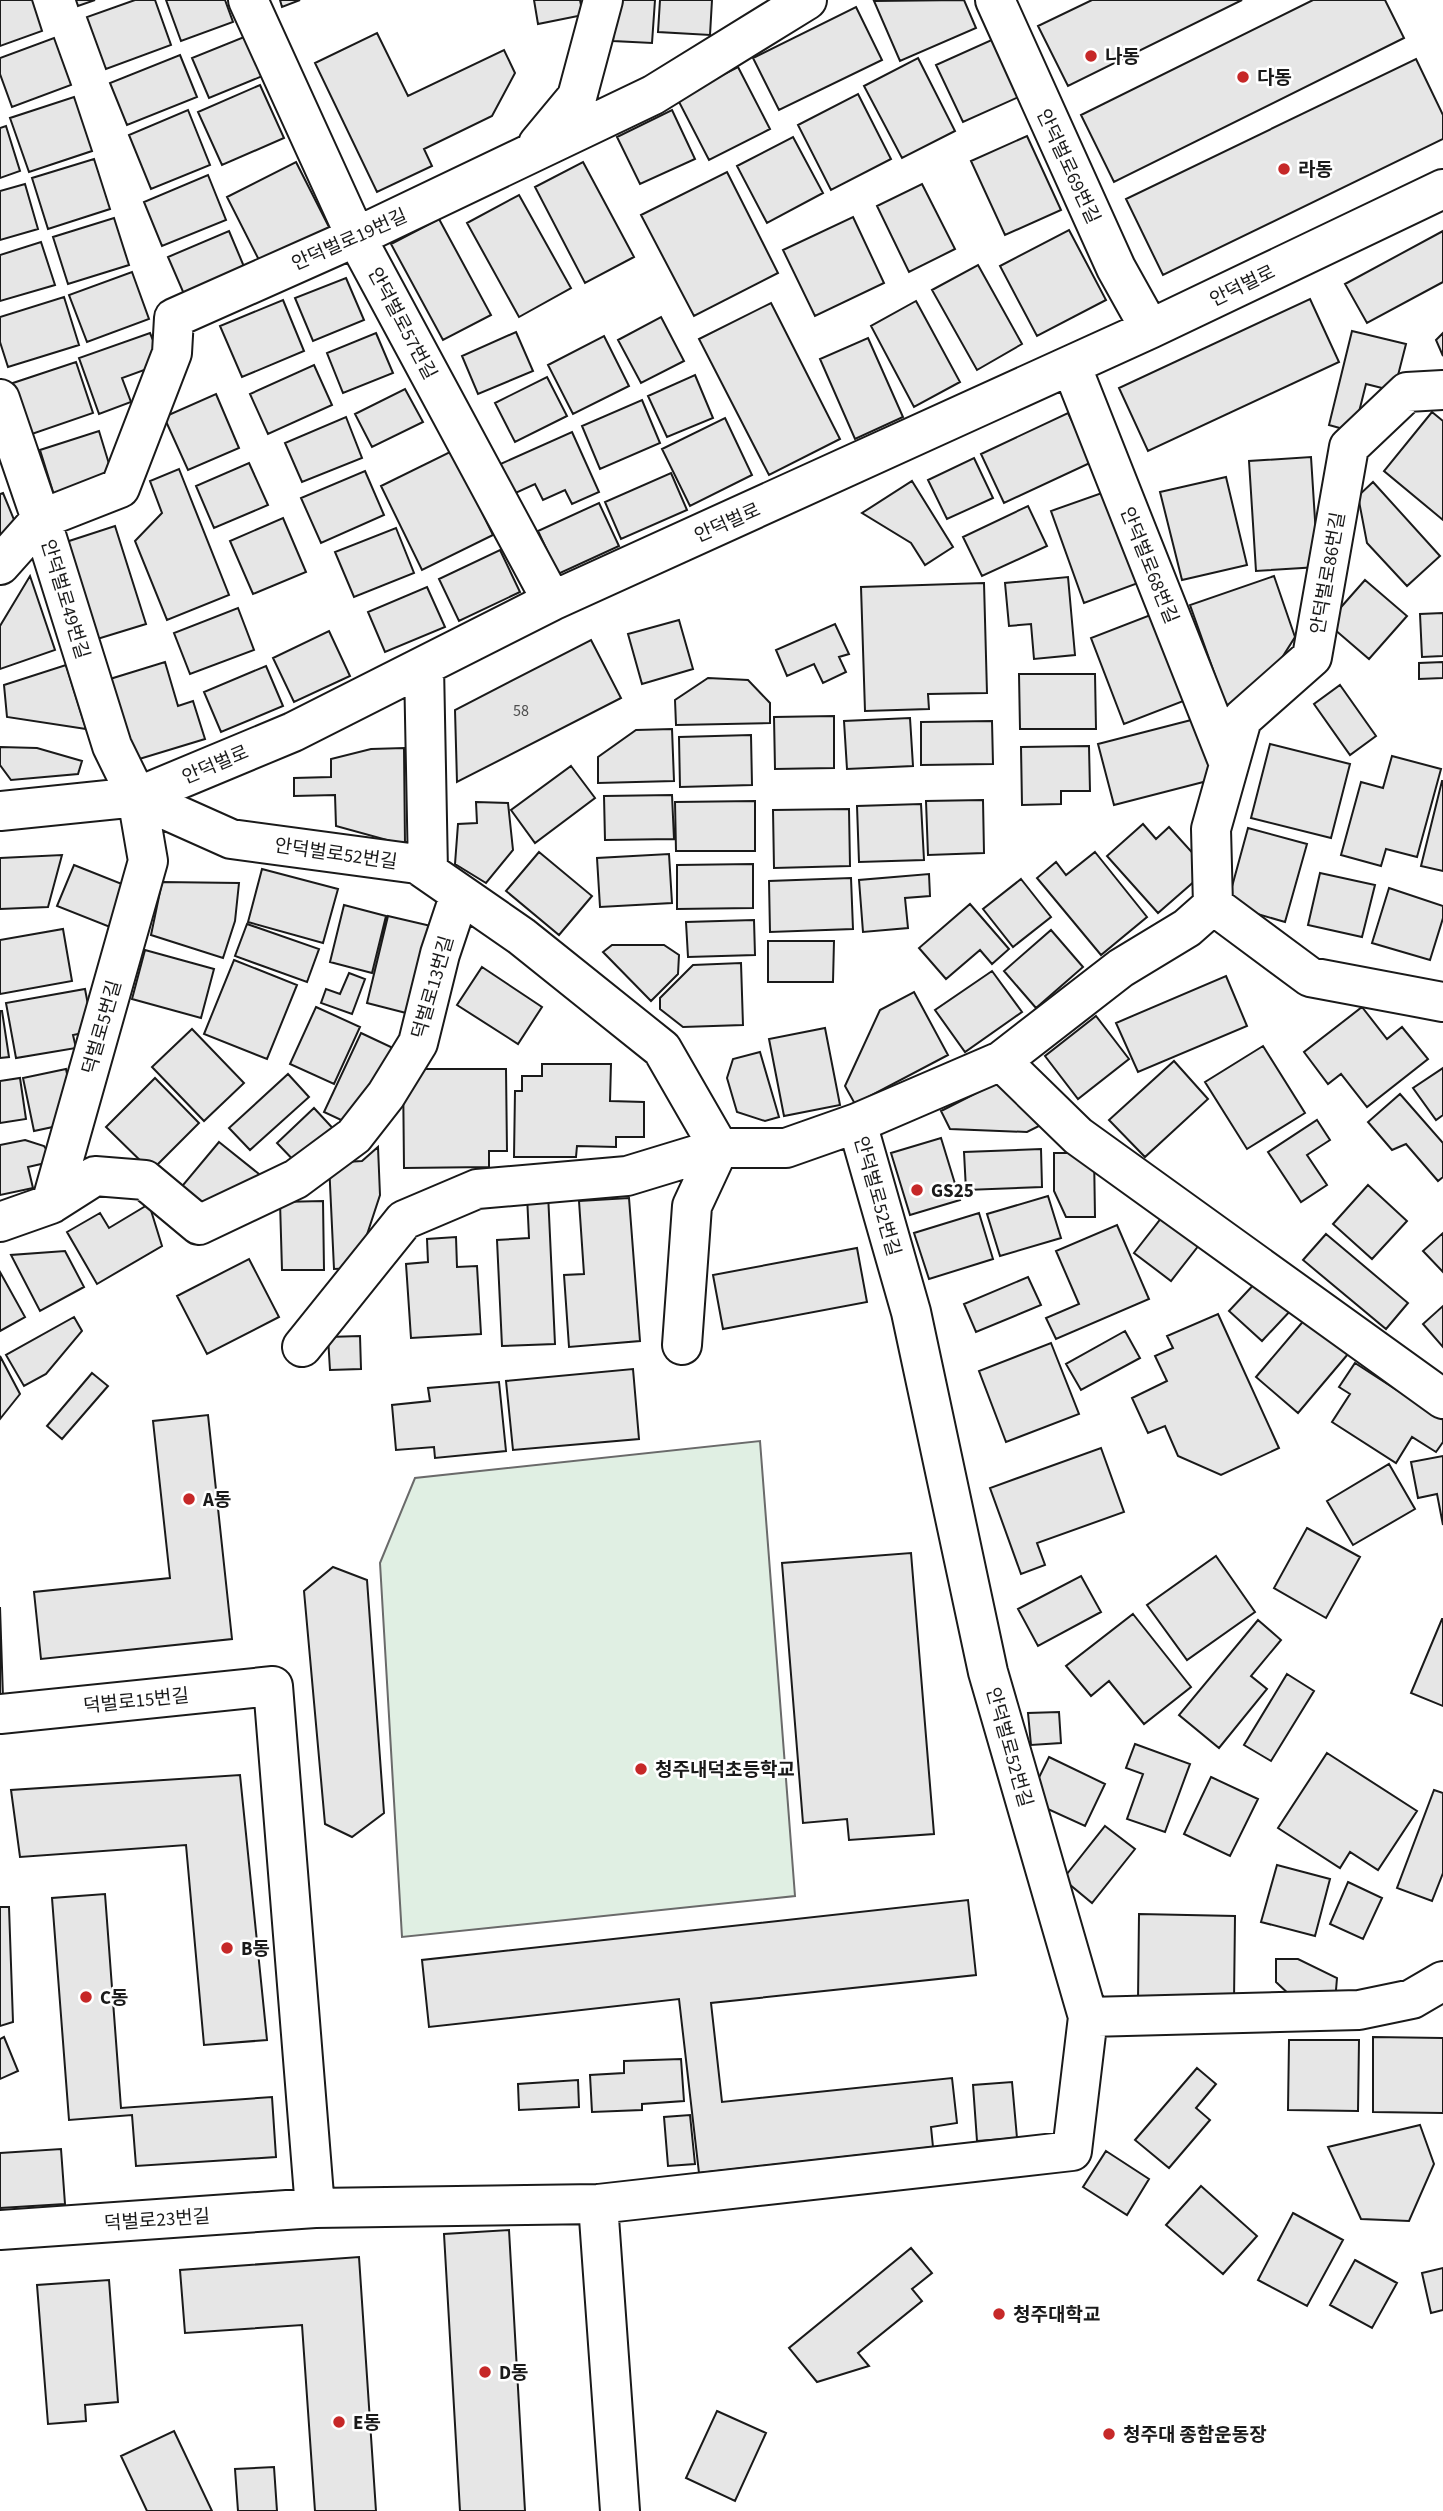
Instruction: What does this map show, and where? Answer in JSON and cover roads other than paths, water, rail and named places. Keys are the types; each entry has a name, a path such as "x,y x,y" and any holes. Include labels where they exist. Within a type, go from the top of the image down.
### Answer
{"street":[{"name":"안덕벌로57번길","path":"248,0 356,237 552,601"},
{"path":"530,154 577,97 603,0"},
{"name":"안덕벌로19번길","path":"0,565 41,519 120,488 172,353 174,318 356,237 653,95 807,0"},
{"name":"안덕벌로69번길","path":"995,0 1116,268 1150,329"},
{"name":"안덕벌로","path":"0,811 137,797 293,732 552,601 1150,329 1443,189"},
{"name":"안덕벌로68번길","path":"1071,365 1229,764"},
{"name":"안덕벌로86번길","path":"1213,905 1211,829 1242,719 1312,657 1349,447 1407,392 1443,390"},
{"name":"안덕벌로49번길","path":"0,399 41,519 112,746 137,797"},
{"path":"424,666 428,872"},
{"name":"안덕벌로52번길","path":"137,797 231,839 417,864 520,936 663,1049 719,1148"},
{"name":"덕벌로5번길","path":"51,1204 148,861 137,797"},
{"name":"덕벌로13번길","path":"51,1204 94,1176 145,1180 199,1225 296,1179 354,1136 386,1095 418,1043 440,954 460,894"},
{"path":"1213,905 1310,976 1443,1002"},
{"name":"안덕벌로52번길","path":"302,1347 404,1220 477,1189 627,1176 719,1148 786,1148 857,1124 1001,1061 1121,968 1187,928 1213,905"},
{"path":"1001,1061 1079,1136 1443,1399"},
{"name":"안덕벌로52번길","path":"857,1124 911,1312 988,1672 1088,2017"},
{"path":"682,1345 692,1206 719,1148"},
{"path":"0,1222 51,1204"},
{"name":"덕벌로15번길","path":"0,1714 273,1686 315,2208"},
{"path":"1088,2017 1359,2010 1412,1999 1443,1981"},
{"name":"덕벌로23번길","path":"0,2230 315,2208 598,2204 1072,2151 1088,2017"},
{"path":"598,2204 620,2511"}],"place":[{"name":"나동","path":"1091,56"},
{"name":"다동","path":"1243,77"},
{"name":"라동","path":"1284,169"},
{"name":"GS25","path":"917,1190"},
{"name":"A동","path":"189,1499"},
{"name":"청주내덕초등학교","path":"641,1769"},
{"name":"B동","path":"227,1948"},
{"name":"C동","path":"86,1997"},
{"name":"청주대학교","path":"999,2314"},
{"name":"D동","path":"485,2372"},
{"name":"E동","path":"339,2422"},
{"name":"청주대 종합운동장","path":"1109,2434"}]}
